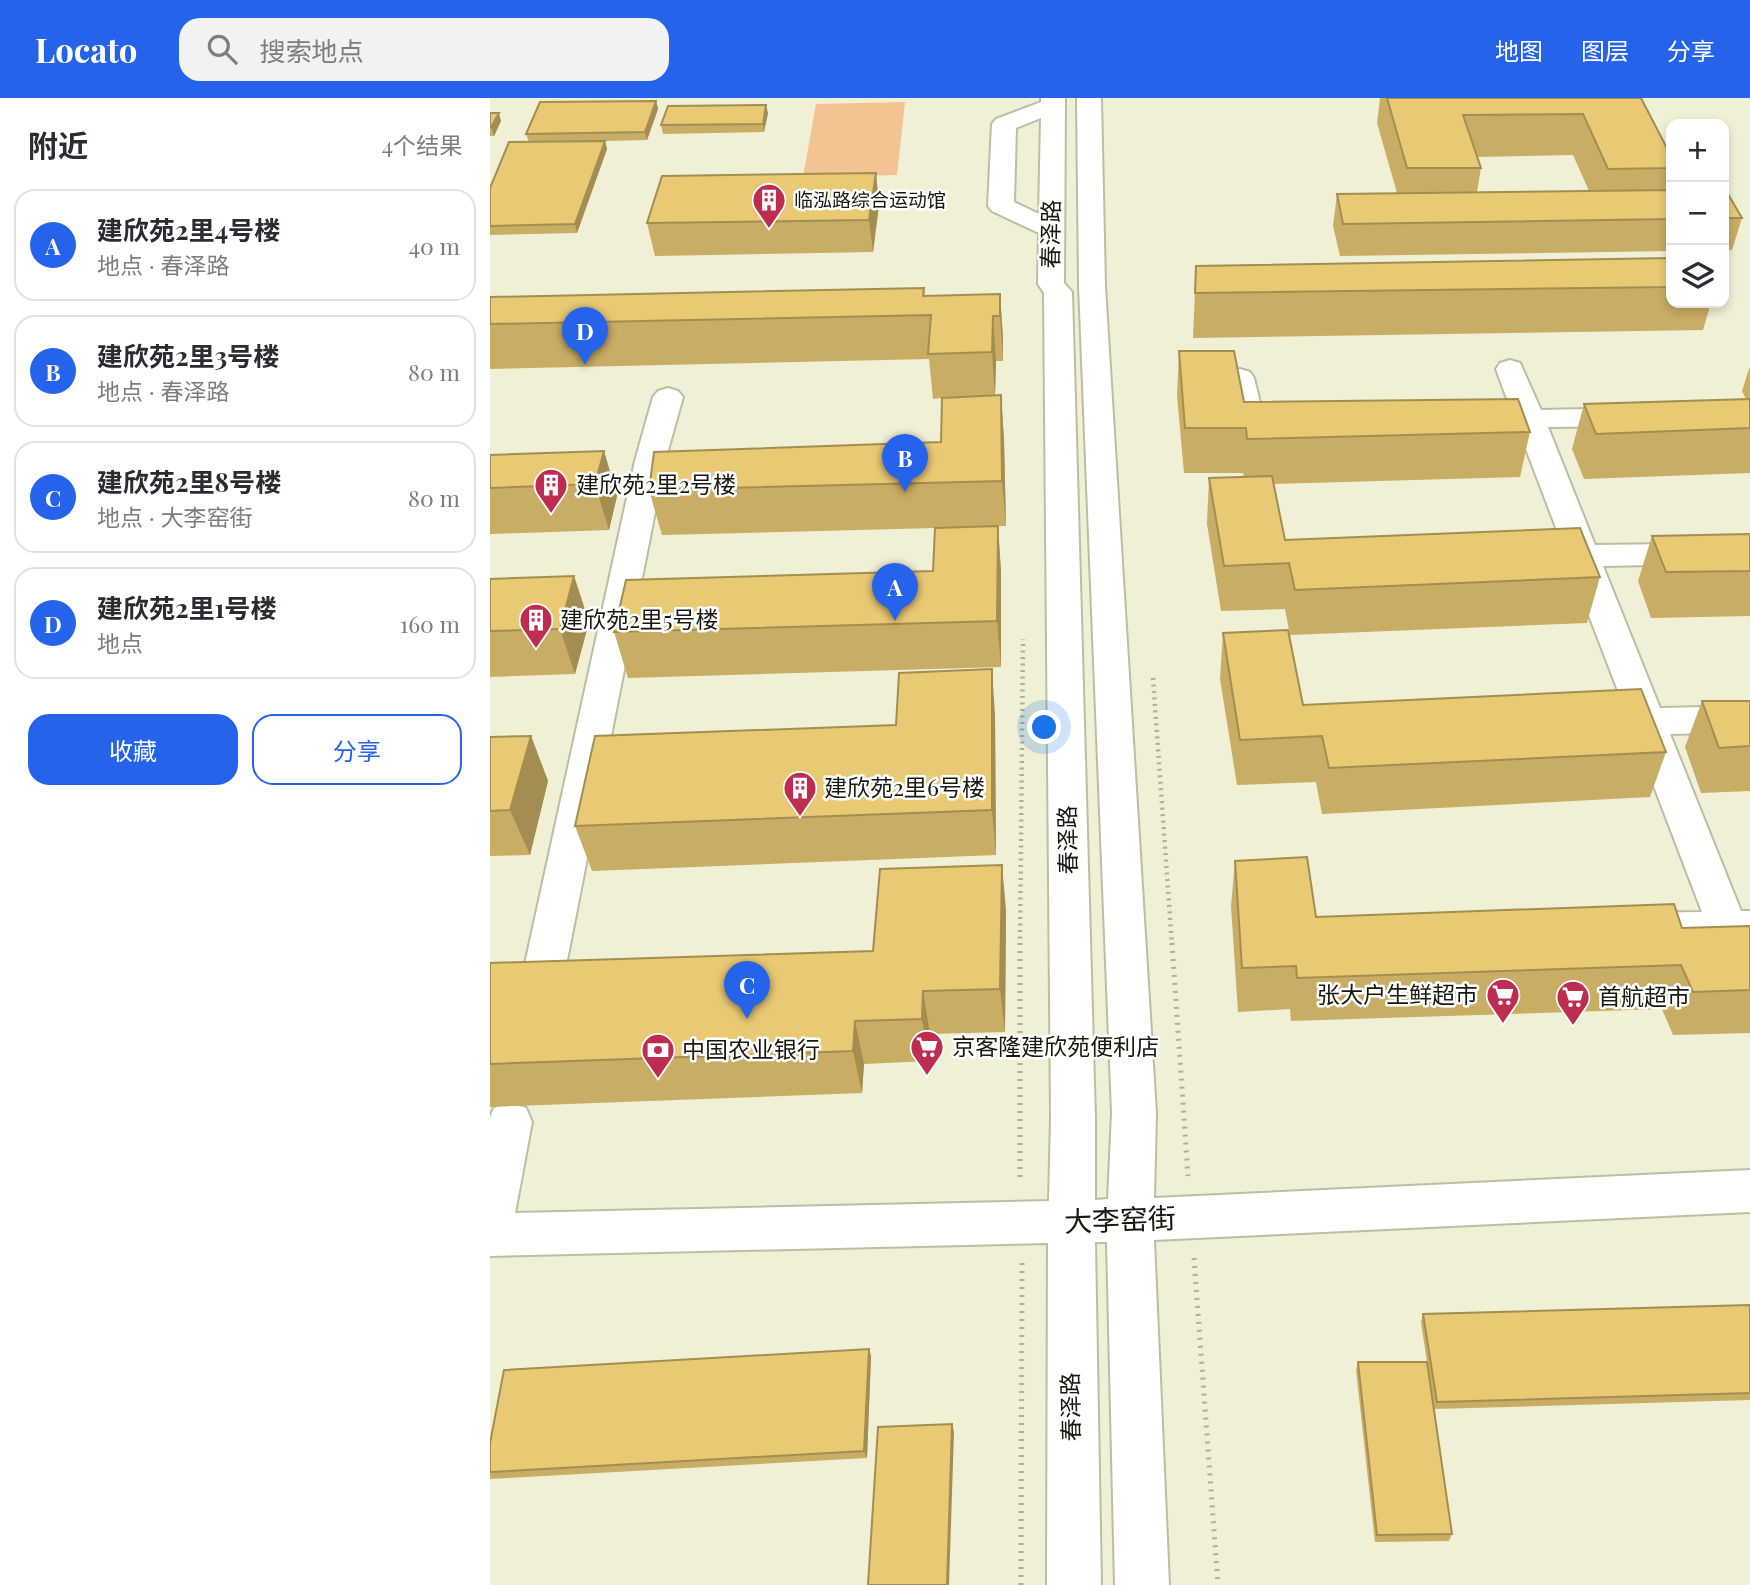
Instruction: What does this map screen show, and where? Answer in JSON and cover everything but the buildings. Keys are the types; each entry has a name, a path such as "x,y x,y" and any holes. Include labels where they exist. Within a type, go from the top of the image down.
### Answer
{"street":[{"name":"春泽路","path":"1065,101 1052,229 1051,284 1058,292 1072,1091 1074,1585"},
{"name":"春泽路","path":"1065,101 1092,286 1134,1114 1129,1220 1142,1585"},
{"path":"1052,229 1001,206 1004,124 1065,101"},
{"path":"1510,369 1647,721 1739,927 1750,985"},
{"path":"1240,378 1250,424 1306,423"},
{"path":"539,996 650,461 668,397"},
{"path":"1474,420 1664,416"},
{"path":"1528,556 1750,553"},
{"path":"1593,722 1750,719"},
{"path":"1592,929 1739,927"},
{"path":"490,1223 510,1122"},
{"name":"大李窑街","path":"490,1235 1072,1222 1750,1191"}],"path":[{"path":"1021,1585 1023,1285 1018,1121 1023,638"},
{"path":"1153,676 1217,1585"}],"shaded area":[{"path":"905,102 897,175 803,177 816,104"}],"place":[{"name":"临泓路综合运动馆","path":"769,230"},
{"name":"建欣苑2里1号楼","path":"585,365"},
{"name":"建欣苑2里3号楼","path":"905,492"},
{"name":"建欣苑2里2号楼","path":"551,515"},
{"name":"建欣苑2里4号楼","path":"895,621"},
{"name":"建欣苑2里5号楼","path":"536,650"},
{"name":"建欣苑2里6号楼","path":"800,818"},
{"name":"建欣苑2里8号楼","path":"747,1019"},
{"name":"张大户生鲜超市","path":"1503,1025"},
{"name":"首航超市","path":"1573,1027"},
{"name":"京客隆建欣苑便利店","path":"927,1077"},
{"name":"中国农业银行","path":"658,1080"}]}
